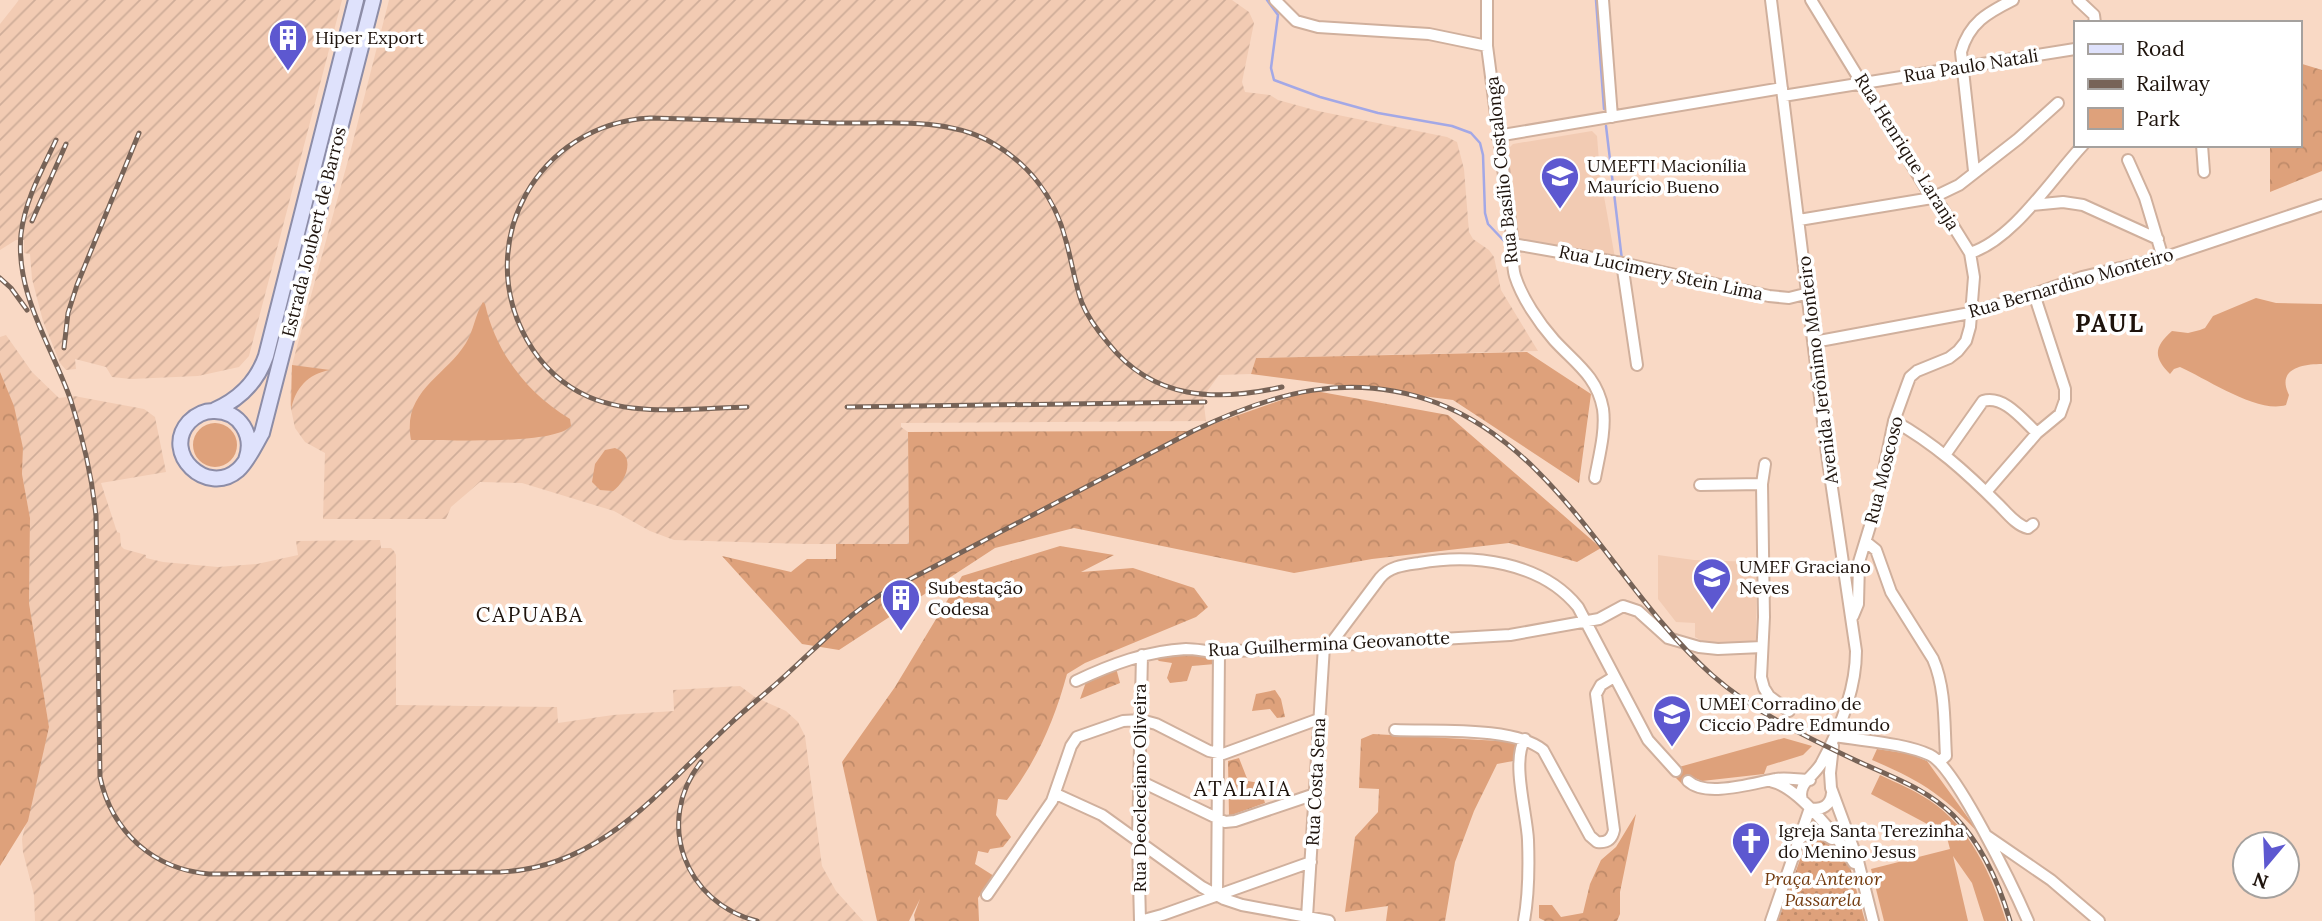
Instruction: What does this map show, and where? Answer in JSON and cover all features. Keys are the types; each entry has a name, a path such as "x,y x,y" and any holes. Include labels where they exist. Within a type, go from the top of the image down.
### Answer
{"main road":[{"name":"Estrada Joubert de Barros","path":"215,410 232,402 247,390 267,356 356,0"},
{"name":"Estrada Joubert de Barros","path":"246,460 266,421 373,0"},
{"path":"215,410 229,413 244,427 249,447 246,460 237,471 218,478 198,474 188,465 182,453 183,432 195,416 215,410"}],"street":[{"path":"1275,0 1296,21 1318,27 1429,34 1487,46"},
{"name":"Rua Basílio Costalonga","path":"1487,0 1487,46 1515,276 1525,299 1553,339 1581,365 1601,400 1604,422 1595,478"},
{"path":"1603,0 1612,117"},
{"name":"Avenida Jerônimo Monteiro","path":"1771,0 1829,469 1853,617 1856,665 1835,736 1820,766 1808,780"},
{"name":"Rua Henrique Laranja","path":"1811,0 1932,198 1942,208 1970,253 1974,277 1970,313"},
{"path":"1975,171 1962,68 1963,45 1975,23 1987,12 2012,0"},
{"path":"2078,0 2094,15 2095,21"},
{"name":"Rua Paulo Natali","path":"1497,136 1783,92 1865,85 2074,49"},
{"path":"1799,220 1932,198 1959,185 2058,103"},
{"path":"1970,253 1989,247 2032,205 2081,147"},
{"path":"2203,147 2204,172"},
{"path":"2128,160 2145,198 2163,258"},
{"path":"2032,205 2063,202 2082,205 2158,239"},
{"name":"Rua Bernardino Monteiro","path":"1814,342 1970,313 2082,277 2163,258 2322,205"},
{"name":"Rua Lucimery Stein Lima","path":"1513,244 1622,263 1769,296 1789,298 1809,293"},
{"path":"1622,263 1637,365"},
{"path":"2032,295 2046,346"},
{"path":"1986,492 2037,433 2060,414 2065,400 2065,389 2032,295"},
{"name":"Rua Moscoso","path":"1939,762 1946,756 1942,693 1936,664 1891,592 1876,550 1866,542 1894,421 1910,377 1917,371 1950,358 1966,341 1970,313"},
{"path":"1945,455 1983,401 1992,399 2003,402 2037,433"},
{"path":"1894,421 1945,455 2020,526 2028,528 2033,524"},
{"path":"1765,464 1762,484 1764,617 1761,677 1764,688 1773,699 1789,711"},
{"path":"1700,485 1762,484"},
{"path":"1853,617 1858,604 1858,568 1866,542"},
{"path":"1327,646 1387,571 1433,561 1483,560 1518,568 1563,591 1578,607 1648,740 1676,771"},
{"name":"Rua Guilhermina Geovanotte","path":"1076,681 1103,668 1142,655 1184,649 1219,652 1487,637 1599,619 1618,608 1630,607 1668,638 1710,649 1762,647"},
{"name":"Rua Costa Sena","path":"1307,917 1327,646"},
{"path":"1217,895 1219,652"},
{"name":"Rua Deocleciano Oliveira","path":"1140,921 1138,839 1142,655"},
{"path":"1395,730 1492,734 1525,739 1543,750 1593,840 1601,843 1609,840 1614,830 1596,694 1601,685 1614,677"},
{"path":"987,895 1056,794 1071,746 1077,737 1123,721 1141,720 1162,726 1218,754 1320,719"},
{"path":"1835,736 1913,750 1929,754 1939,762 1985,834 2028,921"},
{"name":"Avenida Jerônimo Monteiro","path":"1835,736 1830,773 1831,788 1858,861 1872,921"},
{"path":"1524,921 1528,894 1528,854 1519,756 1525,739"},
{"path":"1688,781 1703,789 1782,778 1823,780 1831,788 1831,797 1828,804 1821,808 1806,804 1784,786 1767,782"},
{"path":"1771,921 1799,840 1806,804 1801,789 1808,780"},
{"path":"1140,781 1225,822 1315,794"},
{"path":"1056,794 1093,810 1217,895 1242,905 1329,921"},
{"name":"Avenida Jerônimo Monteiro","path":"1806,804 1844,848 1862,878"},
{"path":"1799,840 1808,832 1816,831 1844,848"},
{"path":"1985,834 2051,880 2099,921"},
{"path":"1140,921 1311,862"}],"shaded area":[{"path":"19,0 342,0 249,356 239,367 198,376 131,379 112,377 106,367 75,359 76,369 66,370 60,363 43,321 32,279 30,254 24,253 24,240 16,240 0,250 0,24"},
{"path":"389,0 1232,0 1249,12 1254,23 1242,82 1245,92 1270,95 1278,100 1318,111 1447,137 1457,142 1464,169 1469,232 1473,239 1494,257 1501,290 1538,351 1256,358 1251,374 1219,375 1203,397 1206,421 901,423 901,427 908,432 909,544 674,540 650,531 614,511 522,483 480,482 451,507 446,519 323,519 325,453 305,442 295,428 290,404 292,365"},
{"name":"UMEFTI Macionília Maurício Bueno","path":"1592,131 1597,136 1600,174 1615,258 1517,240 1506,154 1509,148 1513,144"},
{"path":"6,335 32,372 59,398 74,396 144,409 155,417 166,472 101,483 124,549 163,562 218,567 257,564 298,555 296,541 380,540 381,548 391,548 396,555 396,705 557,707 558,723 613,715 674,711 673,690 740,686 755,697 786,711 798,722 805,736 822,866 836,891 863,921 35,921 34,895 22,839 49,727 29,603 30,518 22,474 23,448 0,373 0,337"},
{"name":"UMEF Graciano Neves","path":"1658,555 1694,560 1757,562 1756,643 1707,644 1695,637 1695,623 1676,622 1658,599"}],"green space":[{"path":"2301,64 2322,70 2322,171 2270,192 2270,147 2301,147"},
{"path":"2256,298 2276,303 2322,304 2322,364 2299,367 2288,374 2286,386 2289,395 2286,405 2261,405 2180,367 2170,374 2164,368 2158,357 2159,347 2172,331 2188,333 2200,330 2205,328 2213,316"},
{"path":"483,302 505,355 540,397 570,419 571,426 560,432 521,439 411,440 410,423 419,397 466,343"},
{"path":"1527,352 1591,394 1579,483 1453,400 1251,374 1256,358"},
{"path":"292,365 330,370 315,375 304,383 291,410"},
{"path":"0,372 14,406 23,448 22,474 30,518 29,603 49,727 28,821 0,866"},
{"path":"1310,390 1448,415 1601,548 1577,562 1509,543 1372,559 1294,573 1074,528 995,548 839,650 802,644 722,556 791,572 807,559 836,559 836,544 909,544 908,432 1193,431"},
{"path":"215,423 230,430 237,445 230,460 215,467 200,460 193,445 200,430"},
{"path":"615,448 626,457 625,475 613,491 600,490 592,482 595,464 605,450"},
{"path":"1060,546 1114,555 1081,572 1133,568 1194,588 1208,607 1196,617 1085,663 1067,674 1036,755 1007,800 998,799 996,815 1011,837 1003,847 990,849 988,853 978,851 975,864 994,876 978,898 979,921 915,921 914,915 920,899 909,921 877,921 842,762 895,687 962,576"},
{"path":"1214,655 1215,664 1192,666 1187,681 1170,683 1167,678 1172,663 1159,661 1154,656"},
{"path":"1116,668 1120,683 1080,699 1086,682"},
{"path":"1275,690 1281,699 1285,717 1277,718 1270,709 1252,711 1256,694"},
{"path":"1373,734 1518,742 1513,761 1497,764 1474,811 1455,862 1445,921 1386,921 1388,906 1345,912 1355,837 1378,812 1379,789 1359,788 1361,739"},
{"path":"1784,738 1812,746 1803,755 1767,766 1764,774 1702,781 1692,777 1684,786 1673,775 1679,767"},
{"path":"1877,749 1910,754 1927,761 1982,837 1957,811 1932,791 1872,760"},
{"path":"1239,758 1248,781 1259,783 1265,803 1229,816 1228,761"},
{"path":"1880,775 1929,800 1956,824 1978,853 1994,886 2006,921 1984,921 1972,883 1953,856 1968,921 1884,921 1871,869 1950,849 1946,834 1871,794"},
{"path":"1636,814 1620,892 1620,914 1617,921 1545,921 1539,918 1539,905 1552,905 1561,917 1583,913 1590,884 1601,860 1616,847"},
{"name":"Praça Antenor Passarela","path":"1812,836 1821,837 1850,867 1865,921 1778,921 1807,840"}],"waterway":[{"path":"1267,0 1278,15 1271,68 1274,80 1320,97 1378,113 1452,126 1471,133 1480,143 1483,155 1485,213 1488,224 1506,243"},
{"path":"1596,0 1604,109"},
{"path":"1606,126 1622,260"}],"railway":[{"path":"747,407 667,410 607,403 589,397 561,380 546,366 527,340 512,303 507,265 512,228 526,194 547,165 576,141 610,125 650,118 913,123 970,133 1002,149 1038,182 1061,225 1084,309 1108,343 1126,362 1165,386 1187,392 1233,394 1282,387"},
{"path":"64,348 68,313 77,285 139,133"},
{"path":"56,140 26,209 21,234 21,256 29,299 71,401 92,487 96,516 100,777 114,815 125,831 153,856 170,864 209,874 501,872 538,867 571,856 601,840 628,820 731,723 855,613 880,595 1193,431 1252,406 1282,397 1342,387 1405,393 1437,403 1480,425 1518,454 1553,488 1646,604 1712,675 1745,701 1781,723 1908,784 1953,815 1972,838 1995,878 2010,921"},
{"path":"32,221 66,144"},
{"path":"0,278 27,310"},
{"path":"847,407 1205,402"},
{"path":"701,762 687,785 680,810 679,834 684,857 695,879 711,897 732,911 757,921"}],"place":[{"name":"Hiper Export","path":"288,72"},
{"name":"UMEFTI Macionília Maurício Bueno","path":"1560,210"},
{"name":"UMEF Graciano Neves","path":"1712,611"},
{"name":"Subestação Codesa","path":"901,632"},
{"name":"UMEI Corradino de Ciccio Padre Edmundo","path":"1672,748"},
{"name":"Igreja Santa Terezinha do Menino Jesus","path":"1751,875"}],"district":[{"name":"PAUL","path":"2110,324"},
{"name":"CAPUABA","path":"530,615"},
{"name":"ATALAIA","path":"1243,789"}]}
